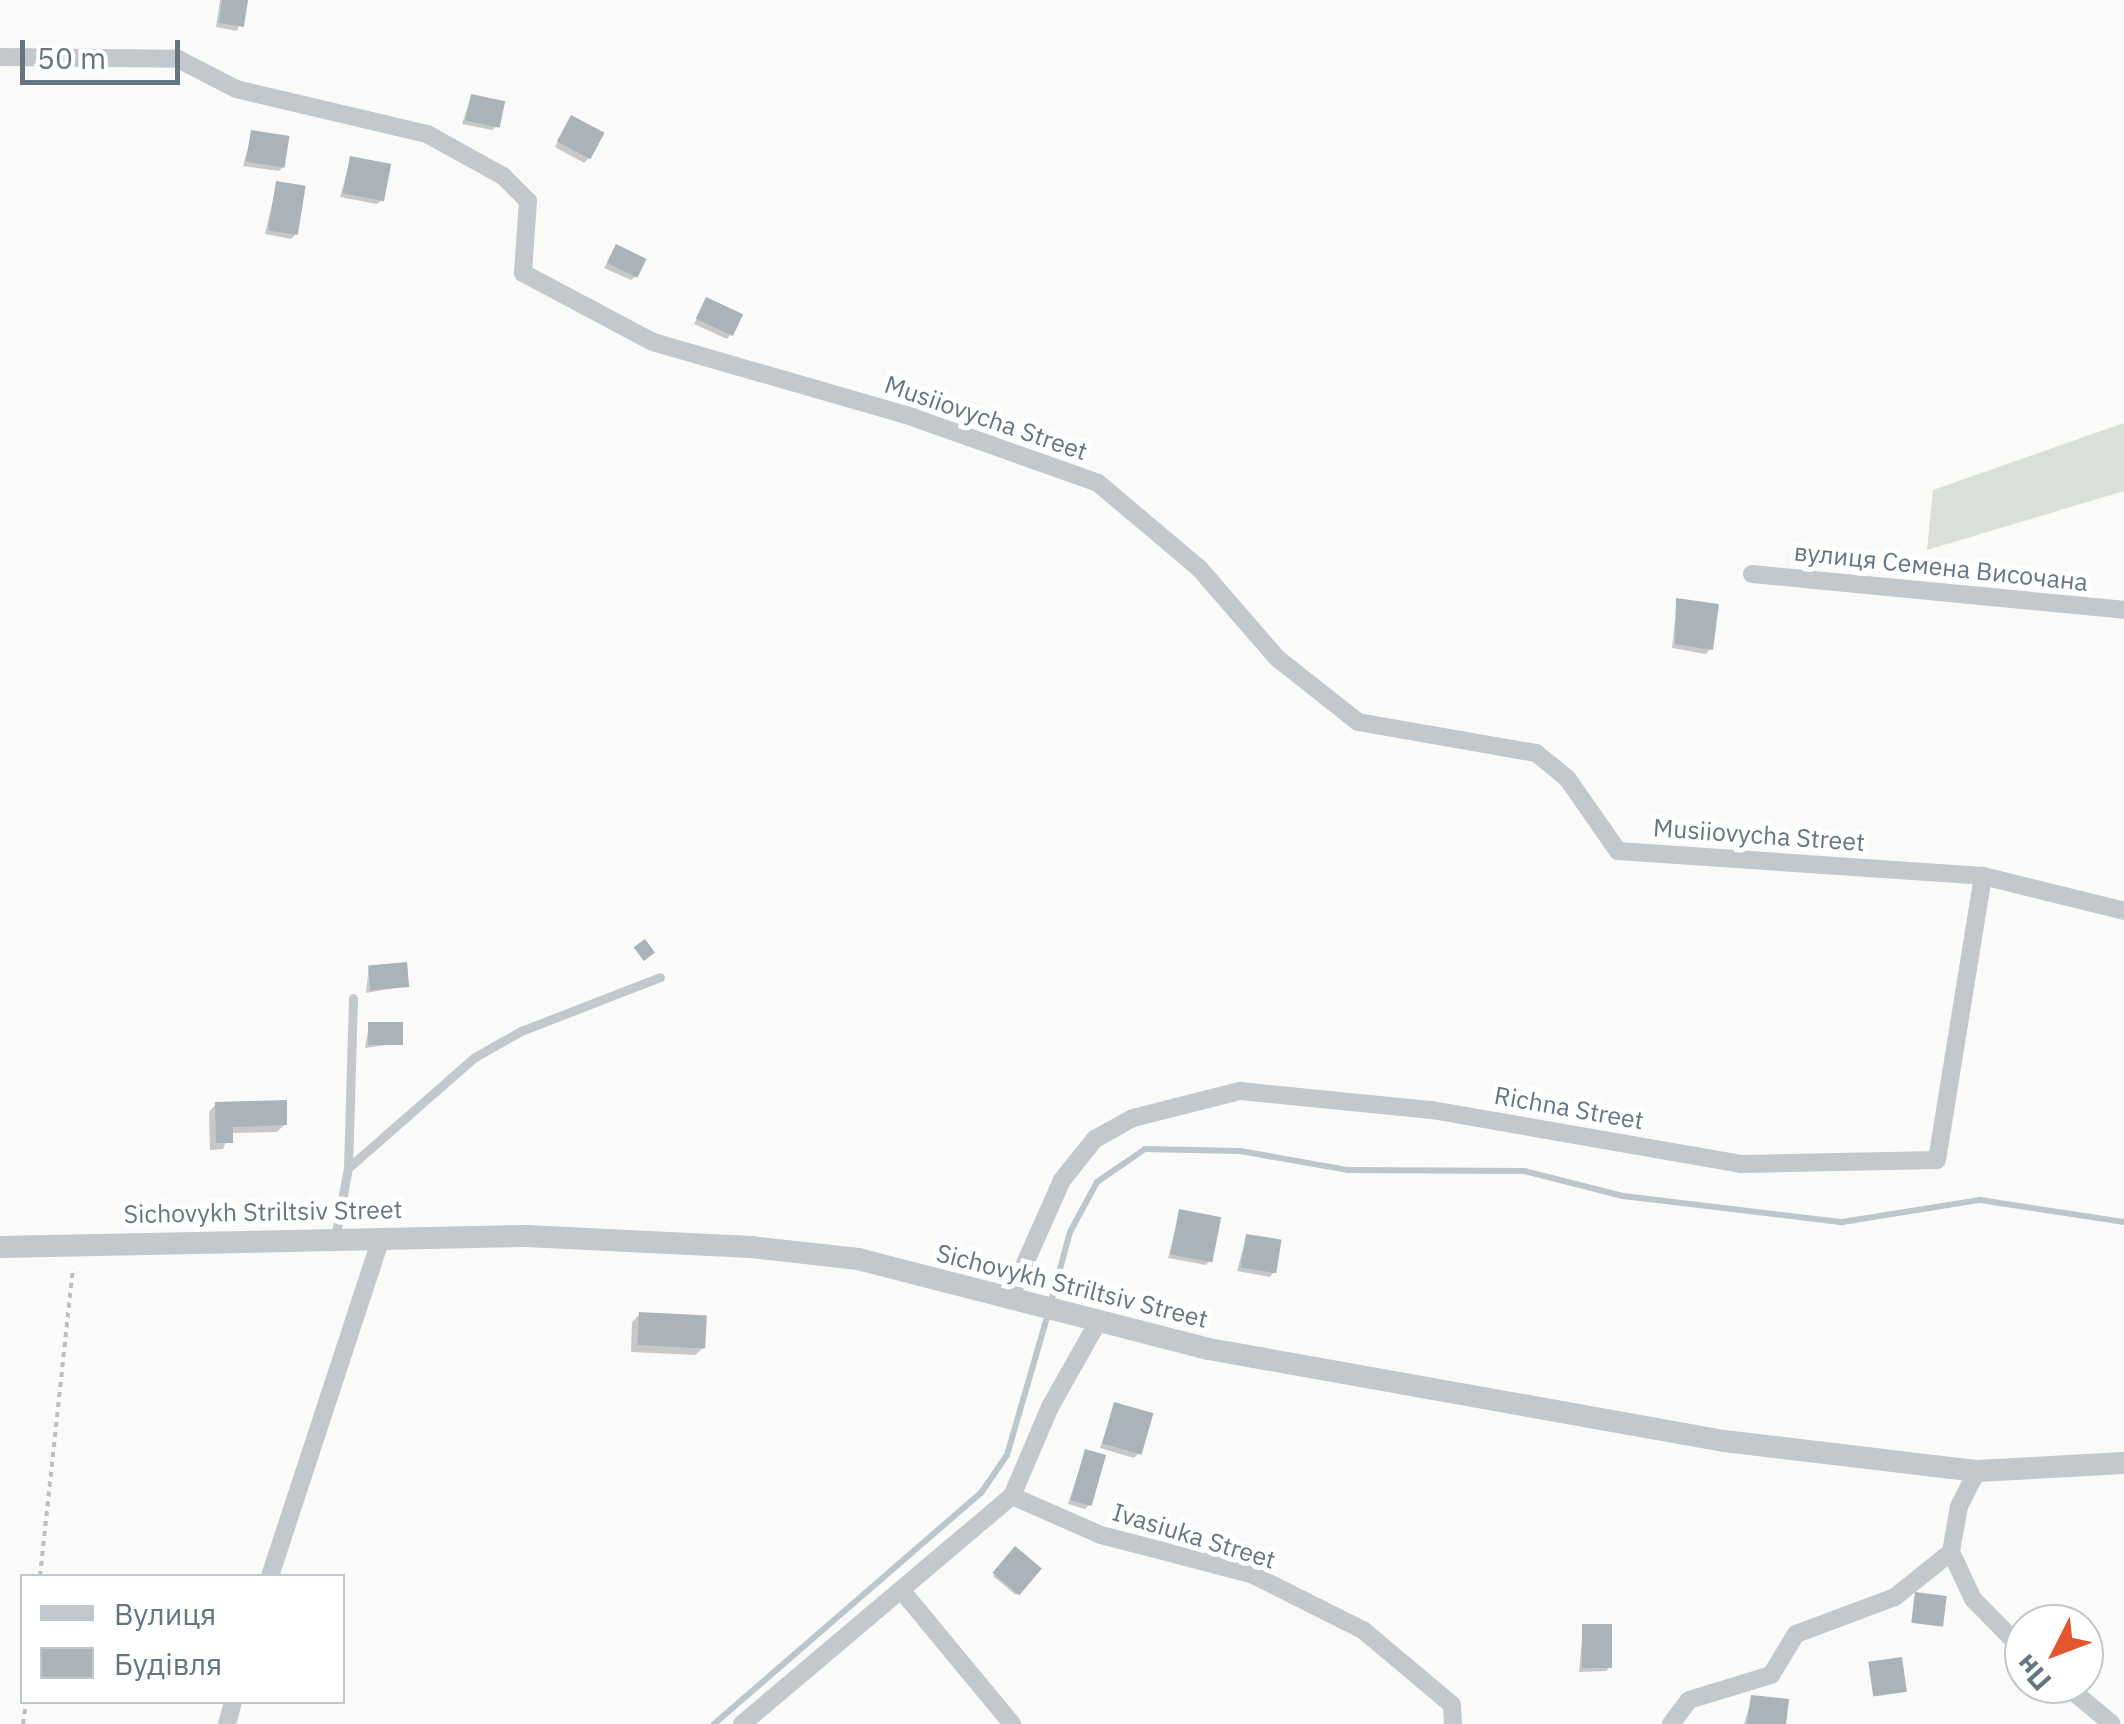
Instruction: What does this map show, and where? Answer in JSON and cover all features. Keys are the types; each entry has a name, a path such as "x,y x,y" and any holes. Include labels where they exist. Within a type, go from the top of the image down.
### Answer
{"street":[{"name":"Musiiovycha Street","path":"0,56 178,59 236,90 427,134 503,176 528,201 523,273 653,342 912,417 1098,483 1199,568 1277,658 1358,722 1536,753 1567,778 1618,851 1983,876 2124,910"},
{"name":"вулиця Семена Височана","path":"1752,574 2124,610"},
{"name":"Richna Street","path":"1010,1297 1062,1180 1096,1139 1133,1118 1240,1091 1432,1110 1742,1164 1937,1160 1983,876"},
{"name":"Sichovykh Striltsiv Street","path":"0,1247 526,1236 751,1247 858,1259 1209,1349 1504,1404 1897,1466 1976,1470 2124,1464"},
{"path":"271,1574 381,1238"},
{"path":"742,1724 1012,1496 1050,1407 1100,1320"},
{"path":"1976,1470 1959,1506 1951,1552 1973,1598 2004,1630"},
{"name":"Ivasiuka Street","path":"1012,1496 1101,1535 1250,1574 1363,1630 1453,1714"},
{"path":"1671,1724 1688,1700 1771,1676 1796,1634 1894,1597 1951,1552"},
{"path":"902,1591 1012,1724"},
{"path":"2088,1704 2112,1724"}],"lane":[{"path":"348,1168 475,1057 537,1024 660,977"},
{"path":"335,1238 348,1168 353,998"}],"path":[{"path":"40,1574 76,1243"}],"shaded area":[{"path":"2124,423 2124,491 1927,550 1933,490"}],"building":[{"path":"222,0 248,0 244,27 219,23"},
{"path":"471,94 505,101 500,128 465,120"},
{"path":"571,115 605,133 590,159 557,141"},
{"path":"251,130 290,136 285,168 246,162"},
{"path":"350,156 391,164 384,201 343,193"},
{"path":"276,181 306,186 298,235 268,230"},
{"path":"616,244 647,259 637,278 607,263"},
{"path":"706,297 743,314 733,336 696,319"},
{"path":"1676,598 1719,604 1713,650 1675,644"},
{"path":"645,939 655,953 644,961 634,947"},
{"path":"407,962 409,987 370,990 368,965"},
{"path":"368,1022 403,1022 403,1045 368,1045"},
{"path":"287,1100 287,1125 233,1127 233,1143 216,1143 215,1102"},
{"path":"1179,1209 1221,1217 1212,1262 1170,1254"},
{"path":"1246,1234 1282,1240 1276,1273 1241,1268"},
{"path":"639,1312 707,1316 705,1349 637,1345"},
{"path":"1114,1402 1153,1413 1142,1455 1102,1443"},
{"path":"1085,1449 1106,1455 1092,1506 1070,1500"},
{"path":"1015,1546 1042,1568 1019,1595 993,1573"},
{"path":"1915,1592 1947,1596 1943,1627 1911,1623"},
{"path":"1582,1624 1612,1624 1612,1668 1582,1668"},
{"path":"1902,1657 1907,1692 1873,1696 1868,1662"},
{"path":"1751,1695 1789,1699 1786,1724 1747,1724"}],"waterway":[{"path":"1051,1302 1070,1232 1097,1182 1145,1149 1240,1151 1348,1170 1524,1171 1623,1196 1842,1222 1980,1200 2124,1222"},
{"path":"714,1724 981,1493 1007,1455 1048,1314"}]}
